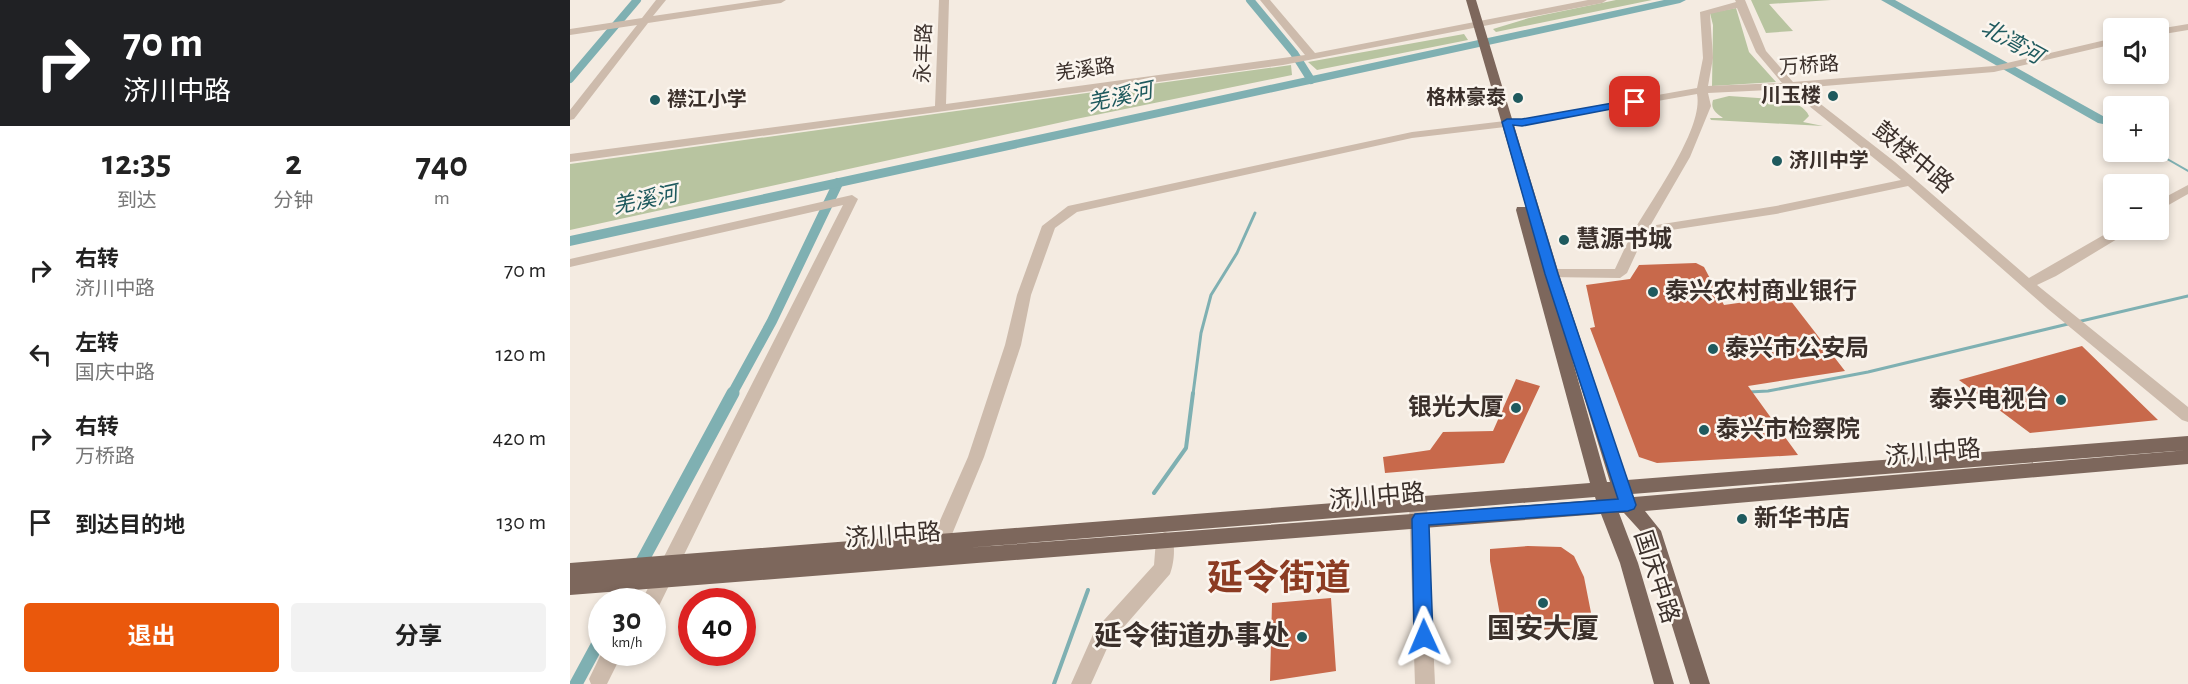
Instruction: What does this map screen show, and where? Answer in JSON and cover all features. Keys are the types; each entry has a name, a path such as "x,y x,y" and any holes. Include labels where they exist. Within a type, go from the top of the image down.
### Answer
{"main road":[{"name":"国庆中路","path":"1463,0 1476,26"},
{"name":"国庆中路","path":"1471,0 1476,26 1604,498 1629,563 1664,684"},
{"name":"国庆中路","path":"1502,123 1625,496"},
{"name":"济川中路","path":"570,586 602,576 1604,498 2188,442"},
{"name":"济川中路","path":"1625,496 2188,457"},
{"path":"1625,496 1652,531 1700,684"},
{"name":"济川中路","path":"936,550 1164,540 1419,512"},
{"name":"济川中路","path":"570,571 602,576"}],"street":[{"path":"570,117 640,23 661,0"},
{"path":"575,32 781,0"},
{"name":"永丰路","path":"940,108 944,0"},
{"path":"1265,0 1312,56"},
{"name":"羌溪路","path":"1476,26 1587,0"},
{"name":"羌溪路","path":"570,158 1283,62 1602,0"},
{"path":"1552,274 1620,273 1640,231 1665,192 1695,132 1705,106 1702,90 1708,58 1705,12 1741,2"},
{"name":"鼓楼中路","path":"1741,2 1757,35 1761,52 1794,85 2057,306 2139,371"},
{"path":"2169,30 2188,27"},
{"name":"万桥路","path":"936,550 976,457 1013,345 1024,295 1049,226 1060,216 1073,209 1412,135 1522,122 1702,90 1994,69 2103,44"},
{"path":"1794,85 1916,182 2030,282 2051,273 2105,240"},
{"path":"1640,231 1822,203 1911,182"},
{"path":"2169,200 2188,189"},
{"path":"570,263 852,199 662,571 656,588"},
{"path":"2139,371 2188,409"},
{"path":"2139,371 2188,416"},
{"path":"1419,512 1425,684"},
{"path":"1081,684 1102,637 1162,568 1164,540"},
{"path":"599,679 606,666"}],"green space":[{"path":"1616,0 1652,0 1496,32 1493,29 1529,18"},
{"path":"1751,0 1831,0 1769,4 1793,31 1766,33"},
{"path":"1736,8 1749,52 1776,82 1712,86 1713,25 1710,13"},
{"path":"1464,34 1468,40 1317,70 1308,62"},
{"path":"1291,65 1292,75 1076,119 570,230 570,164"},
{"path":"1729,96 1787,100 1805,110 1809,116 1803,122 1823,126 1711,120 1710,118 1723,118 1713,109 1713,100"}],"building":[{"path":"1696,263 1704,267 1724,305 1787,296 1845,371 1748,386 1798,455 1657,463 1639,457 1590,328 1595,327 1586,285 1630,279 1639,265"},
{"name":"泰兴电视台","path":"2082,346 2158,420 2030,433 1959,380"},
{"name":"银光大厦","path":"1516,379 1540,386 1504,463 1385,473 1383,457 1430,450 1443,432 1493,431"},
{"name":"国安大厦","path":"1528,546 1561,547 1574,556 1584,577 1594,628 1503,631 1490,561 1490,549"},
{"name":"延令街道办事处","path":"1331,598 1336,671 1270,681 1272,603"}],"waterway":[{"path":"570,79 637,0"},
{"path":"1250,0 1294,53 1311,80"},
{"name":"羌溪河","path":"570,241 1680,0"},
{"name":"北湾河","path":"1887,0 2103,120"},
{"name":"北湾河","path":"2169,160 2188,171"},
{"path":"732,394 772,321 838,183"},
{"path":"1193,394 1201,333 1211,295 1237,253 1255,213"},
{"path":"2077,322 2188,296"},
{"path":"1749,392 1768,391 1868,372 2068,324"},
{"path":"628,588 733,393"},
{"path":"1154,493 1186,448 1193,393"},
{"path":"1054,684 1088,590"},
{"path":"576,684 588,662"}],"place":[{"name":"川玉楼","path":"1833,96"},
{"name":"格林豪泰","path":"1518,98"},
{"name":"襟江小学","path":"655,100"},
{"name":"济川中学","path":"1777,161"},
{"name":"慧源书城","path":"1564,240"},
{"name":"泰兴农村商业银行","path":"1653,292"},
{"name":"泰兴市公安局","path":"1713,349"},
{"name":"泰兴电视台","path":"2061,400"},
{"name":"银光大厦","path":"1516,408"},
{"name":"泰兴市检察院","path":"1704,430"},
{"name":"新华书店","path":"1742,519"},
{"name":"国安大厦","path":"1543,603"},
{"name":"延令街道办事处","path":"1302,637"}],"district":[{"name":"延令街道","path":"1279,579"}],"route":[{"path":"1424,637 1420,519 1628,505 1552,274 1507,122 1522,122 1635,102"}]}
